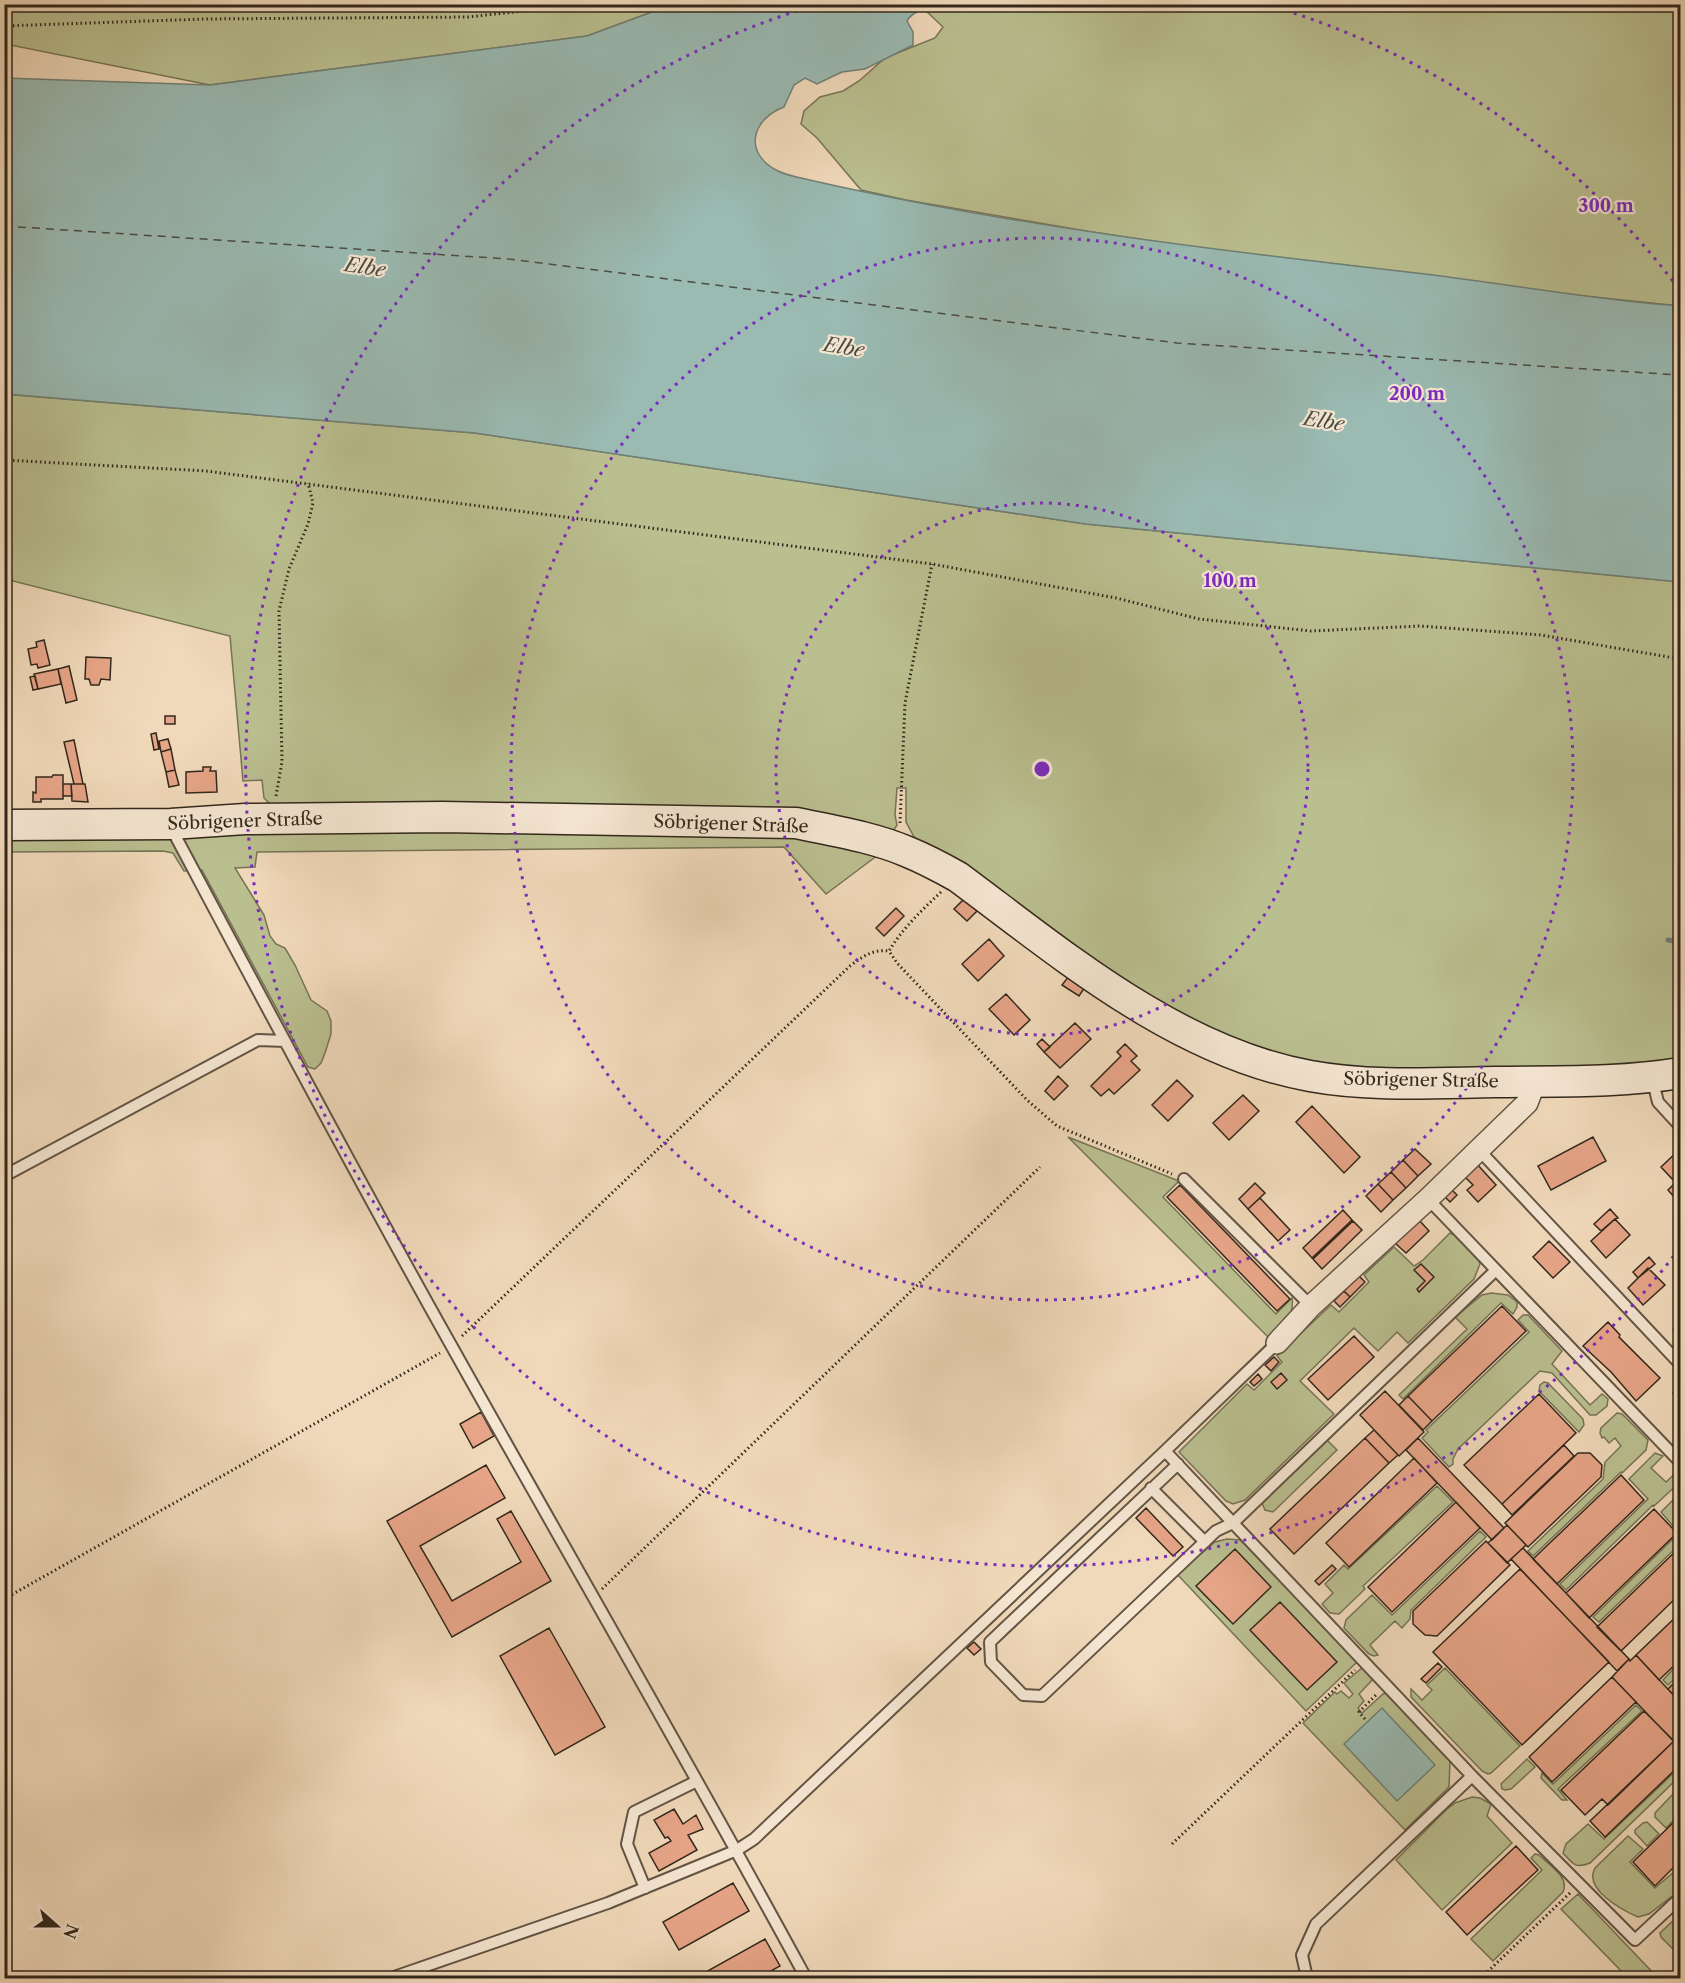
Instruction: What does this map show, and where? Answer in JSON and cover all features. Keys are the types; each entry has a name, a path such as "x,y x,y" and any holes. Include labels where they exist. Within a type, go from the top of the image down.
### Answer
{"street":[{"name":"Söbrigener Straße","path":"4,825 171,824 272,819 443,817 796,824 851,834 907,851 958,877 1042,940 1150,1013 1181,1031 1241,1057 1275,1068 1311,1076 1377,1083 1535,1082 1666,1076"},
{"path":"1277,1343 1311,1306 1428,1199 1527,1103 1535,1082"}],"lane":[{"path":"171,824 285,1041 452,1346 737,1850 806,1978"},
{"path":"4,1176 258,1040 285,1041"},
{"name":"Söbrigener Straße","path":"1666,1076 1658,1102 1680,1126"},
{"path":"1479,1150 1680,1364"},
{"path":"1184,1179 1311,1306"},
{"path":"1428,1199 1680,1462"},
{"path":"1178,1464 990,1642 991,1662 1023,1695 1042,1696 1216,1531 1233,1523 1496,1270"},
{"path":"392,1978 645,1888 737,1850 754,1839 1165,1452 1277,1343"},
{"path":"1165,1452 1472,1776 1635,1940 1680,1898"},
{"path":"1151,1488 1205,1542"},
{"path":"1307,1978 1302,1954 1316,1924 1472,1776"},
{"path":"645,1888 627,1844 634,1812 697,1781"}],"path":[{"path":"4,26 204,19 468,17 541,9 556,4"},
{"path":"4,460 206,471 932,564 1116,598 1199,619 1311,631 1420,626 1541,635 1680,659"},
{"path":"272,819 282,762 279,611 289,569 308,524 313,503 308,483"},
{"path":"907,851 900,822 905,703 932,564"},
{"path":"889,951 926,906 958,877"},
{"path":"889,951 897,963 1027,1100 1057,1126 1184,1179"},
{"path":"4,1599 452,1346 851,965 869,952 889,951"},
{"path":"593,1597 1040,1167"},
{"path":"1172,1844 1364,1662"},
{"path":"1365,1719 1359,1712 1367,1704"},
{"path":"1481,1978 1579,1884"}],"green space":[{"path":"4,5 671,5 587,36 210,85 5,44"},
{"path":"928,5 1680,5 1680,306 1545,292 1421,274 1192,247 906,200 861,190 817,138 801,124 804,111 820,97 843,91 859,81 885,58 935,38 943,27 924,9"},
{"path":"4,394 475,433 1086,524 1680,582 1680,1067 1651,1072 1313,1068 1187,1025 920,848 906,822 906,788 897,788 895,815 897,825 892,833 270,804 264,798 262,780 243,781 230,636 5,579"},
{"path":"442,830 792,836 878,855 826,894 784,847 257,852 255,867 235,868 264,915 270,936 276,944 285,948 311,1000 327,1011 331,1021 331,1034 325,1053 321,1063 315,1069 308,1067 202,870 184,871 173,853 163,851 5,852 4,834"},
{"path":"1068,1137 1179,1181 1163,1197 1276,1314 1292,1298 1290,1316 1271,1340"},
{"path":"1450,1233 1478,1258 1480,1264 1474,1279 1408,1343 1397,1332 1378,1351 1354,1328 1300,1381 1334,1414 1245,1500 1233,1504 1226,1501 1179,1452 1247,1384 1254,1390 1282,1362 1277,1356 1331,1305 1339,1312 1369,1282 1364,1275 1394,1247 1414,1266"},
{"path":"1491,1293 1508,1295 1517,1302 1513,1314 1501,1303 1403,1399 1399,1395 1467,1329 1455,1317 1482,1295"},
{"path":"1523,1315 1528,1315 1562,1351 1552,1364 1590,1405 1602,1394 1608,1399 1607,1406 1596,1415 1590,1415 1552,1373 1540,1371 1458,1449 1453,1464 1449,1467 1422,1438 1428,1432 1426,1430 1529,1332 1518,1320"},
{"path":"1544,1382 1548,1383 1583,1419 1584,1425 1579,1432 1539,1391 1540,1385"},
{"path":"1617,1413 1622,1414 1648,1440 1646,1450 1533,1556 1528,1551 1603,1479 1605,1462 1621,1446 1615,1438 1609,1443 1604,1437 1602,1438 1601,1428"},
{"path":"1326,1439 1337,1450 1273,1512 1265,1510 1262,1503 1265,1499"},
{"path":"1655,1453 1663,1456 1651,1468 1666,1482 1678,1471 1679,1483 1653,1505 1566,1590 1560,1584 1648,1499 1629,1479"},
{"path":"1437,1486 1453,1502 1363,1586 1365,1589 1339,1614 1330,1613 1322,1604 1333,1593 1325,1584 1344,1565 1348,1569"},
{"path":"1680,1493 1680,1544 1599,1622 1593,1617 1679,1533 1661,1512"},
{"path":"1480,1531 1486,1537 1411,1610 1410,1619 1402,1628 1395,1621 1370,1645 1378,1655 1369,1654 1344,1628 1346,1620 1372,1595 1392,1615"},
{"path":"1227,1539 1240,1540 1253,1552 1357,1662 1306,1711 1177,1574 1215,1542"},
{"path":"1680,1662 1680,1674 1668,1685 1663,1680"},
{"path":"1363,1667 1374,1678 1359,1694 1364,1701 1358,1708 1362,1713 1387,1693 1450,1760 1449,1787 1405,1830 1303,1723 1335,1692 1337,1694 1341,1691 1349,1698 1353,1694 1344,1683"},
{"path":"1445,1668 1520,1746 1491,1773 1482,1771 1411,1697 1411,1689 1422,1700 1432,1690 1427,1685"},
{"path":"1636,1705 1642,1711 1558,1789 1567,1800 1562,1800 1541,1778 1542,1773 1553,1784"},
{"path":"1527,1759 1535,1767 1511,1789 1502,1789 1501,1784"},
{"path":"1680,1767 1680,1776 1590,1863 1581,1866 1575,1864 1563,1853 1566,1844 1588,1824 1604,1839"},
{"path":"1673,1794 1678,1794 1680,1797 1680,1814 1666,1828 1655,1817 1655,1813"},
{"path":"1472,1797 1480,1798 1491,1804 1487,1816 1512,1843 1442,1910 1396,1860 1446,1810 1455,1803"},
{"path":"1647,1822 1659,1834 1647,1846 1635,1830"},
{"path":"1628,1836 1643,1849 1630,1862 1655,1888 1675,1871 1680,1877 1680,1890 1649,1914 1638,1917 1606,1898 1594,1884 1593,1876 1595,1868"},
{"path":"1535,1854 1539,1855 1561,1876 1564,1881 1563,1892 1493,1961 1471,1939 1542,1870 1531,1858"},
{"path":"1578,1894 1658,1978 1628,1978 1561,1909"},
{"path":"1680,1916 1680,1956 1661,1937 1660,1933"}],"water":[{"name":"Elbe","path":"671,5 928,5 907,21 913,32 913,45 865,69 842,72 817,84 805,78 794,85 784,107 765,119 756,136 759,154 776,170 790,175 889,197 1039,224 1614,300 1680,306 1680,582 1086,524 475,433 5,394 5,78 210,85 587,36"},
{"path":"1382,1708 1435,1765 1397,1801 1344,1744"}],"building":[{"path":"44,640 50,665 38,668 37,664 31,665 28,649 37,647 36,642"},
{"path":"86,657 111,658 110,680 101,679 99,685 91,685 89,679 85,679"},
{"path":"69,666 77,700 66,703 58,669"},
{"path":"58,669 61,684 38,689 34,674"},
{"path":"35,676 38,689 33,690 30,677"},
{"path":"165,716 175,716 175,724 165,724"},
{"path":"156,733 159,749 154,750 151,734"},
{"path":"168,739 171,749 161,752 159,741"},
{"path":"74,740 83,784 74,784 64,742"},
{"path":"171,749 175,770 166,772 161,752"},
{"path":"203,767 211,767 210,771 216,771 217,792 186,793 186,772 203,771"},
{"path":"175,770 179,785 169,787 166,772"},
{"path":"63,775 63,799 41,799 41,802 33,802 33,792 36,793 36,777 52,777"},
{"path":"63,784 71,784 72,796 63,796"},
{"path":"71,784 85,784 88,802 72,801"},
{"path":"964,899 977,911 967,921 954,909"},
{"path":"896,908 904,916 884,936 876,928"},
{"path":"989,939 1004,956 978,981 962,964"},
{"path":"1069,976 1085,987 1079,996 1062,985"},
{"path":"1006,994 1030,1020 1014,1035 989,1009"},
{"path":"1075,1023 1091,1039 1060,1068 1044,1052"},
{"path":"1042,1039 1050,1047 1044,1052 1037,1044"},
{"path":"1125,1044 1137,1056 1131,1061 1140,1070 1114,1094 1109,1089 1101,1096 1091,1086 1121,1056 1117,1052"},
{"path":"1058,1076 1068,1086 1054,1100 1045,1091"},
{"path":"1177,1080 1193,1096 1168,1121 1152,1105"},
{"path":"1243,1095 1259,1111 1229,1140 1213,1123"},
{"path":"1312,1106 1360,1157 1344,1173 1296,1122"},
{"path":"1593,1137 1606,1161 1551,1190 1538,1166"},
{"path":"1415,1149 1431,1164 1418,1176 1403,1160"},
{"path":"1680,1149 1680,1178 1676,1183 1661,1167"},
{"path":"1403,1160 1418,1176 1406,1188 1391,1172"},
{"path":"1476,1163 1496,1185 1478,1202 1467,1190 1473,1185 1464,1176"},
{"path":"1391,1172 1406,1188 1393,1200 1378,1184"},
{"path":"1680,1178 1680,1193 1675,1198 1668,1190"},
{"path":"1255,1183 1265,1193 1248,1209 1239,1199"},
{"path":"1378,1184 1393,1200 1381,1212 1366,1196"},
{"path":"1180,1185 1290,1299 1277,1311 1167,1197"},
{"path":"1450,1188 1457,1195 1450,1202 1443,1195"},
{"path":"1260,1198 1290,1230 1278,1241 1248,1209"},
{"path":"1610,1209 1618,1218 1601,1231 1594,1224"},
{"path":"1343,1210 1352,1220 1312,1258 1303,1248"},
{"path":"1615,1219 1630,1235 1606,1258 1591,1241"},
{"path":"1419,1220 1429,1231 1406,1253 1395,1243"},
{"path":"1353,1221 1362,1230 1322,1269 1313,1259"},
{"path":"1549,1241 1570,1262 1553,1278 1533,1257"},
{"path":"1649,1257 1655,1264 1638,1278 1633,1272"},
{"path":"1421,1264 1434,1277 1419,1292 1417,1289 1425,1281 1414,1270"},
{"path":"1648,1268 1665,1285 1643,1305 1628,1288"},
{"path":"1359,1276 1365,1282 1350,1297 1344,1291"},
{"path":"1344,1291 1350,1297 1340,1307 1334,1301"},
{"path":"1502,1306 1526,1331 1432,1421 1408,1396"},
{"path":"1680,1310 1680,1322 1675,1316"},
{"path":"1608,1322 1620,1335 1619,1337 1660,1378 1636,1401 1611,1372 1583,1346"},
{"path":"1680,1322 1680,1344 1674,1337 1677,1334 1673,1330"},
{"path":"1354,1336 1374,1357 1328,1400 1308,1379"},
{"path":"1274,1357 1279,1362 1271,1371 1265,1365"},
{"path":"1281,1373 1287,1380 1277,1389 1271,1382"},
{"path":"1258,1374 1262,1379 1254,1386 1250,1382"},
{"path":"1680,1387 1680,1401 1673,1393"},
{"path":"1385,1391 1424,1432 1399,1456 1360,1415"},
{"path":"1539,1394 1576,1433 1502,1504 1464,1465"},
{"path":"1408,1396 1432,1421 1423,1430 1399,1405"},
{"path":"481,1412 494,1436 473,1448 460,1424"},
{"path":"1374,1430 1398,1455 1389,1463 1365,1438"},
{"path":"1365,1438 1389,1463 1294,1554 1270,1529"},
{"path":"1418,1438 1504,1528 1492,1540 1406,1450"},
{"path":"1564,1445 1574,1456 1512,1515 1502,1504"},
{"path":"1578,1453 1590,1453 1602,1465 1601,1477 1528,1547 1505,1523"},
{"path":"1414,1458 1437,1483 1349,1567 1326,1543"},
{"path":"486,1465 505,1498 420,1546 452,1601 521,1562 497,1519 511,1511 551,1581 452,1637 387,1521"},
{"path":"1621,1475 1644,1500 1557,1584 1533,1559"},
{"path":"1456,1502 1480,1528 1392,1612 1368,1587"},
{"path":"1146,1508 1183,1547 1173,1556 1136,1518"},
{"path":"1654,1509 1677,1533 1589,1618 1566,1593"},
{"path":"1507,1525 1526,1545 1507,1563 1488,1543"},
{"path":"1486,1541 1510,1565 1437,1636 1425,1635 1413,1624 1413,1611"},
{"path":"1680,1547 1680,1594 1621,1651 1597,1627"},
{"path":"1523,1548 1629,1659 1617,1671 1511,1559"},
{"path":"1235,1549 1271,1587 1233,1624 1196,1586"},
{"path":"1332,1565 1336,1569 1319,1585 1315,1581"},
{"path":"1520,1569 1609,1662 1522,1745 1433,1652"},
{"path":"1280,1602 1337,1662 1307,1690 1250,1630"},
{"path":"1680,1613 1680,1660 1659,1680 1636,1655"},
{"path":"549,1628 605,1727 555,1755 500,1656"},
{"path":"974,1642 981,1649 974,1655 967,1648"},
{"path":"1636,1655 1680,1702 1680,1748 1612,1677"},
{"path":"1438,1663 1442,1667 1426,1683 1421,1679"},
{"path":"1612,1677 1636,1702 1552,1782 1529,1757"},
{"path":"1680,1677 1680,1702 1668,1689"},
{"path":"1644,1711 1674,1741 1608,1805 1602,1799 1585,1815 1561,1790"},
{"path":"1674,1741 1680,1748 1680,1765 1605,1837 1590,1821"},
{"path":"674,1809 683,1824 696,1815 703,1829 688,1835 697,1850 659,1871 649,1853 671,1841 668,1837 665,1838 654,1820"},
{"path":"1680,1816 1680,1861 1655,1886 1633,1862"},
{"path":"1516,1846 1538,1870 1467,1935 1446,1912"},
{"path":"733,1883 749,1911 679,1950 663,1922"},
{"path":"765,1939 780,1966 758,1978 695,1978"}],"waterway":[{"path":"1668,940 1680,942"}],"ferry route":[{"path":"4,226 508,259 1177,343 1680,375"}]}
